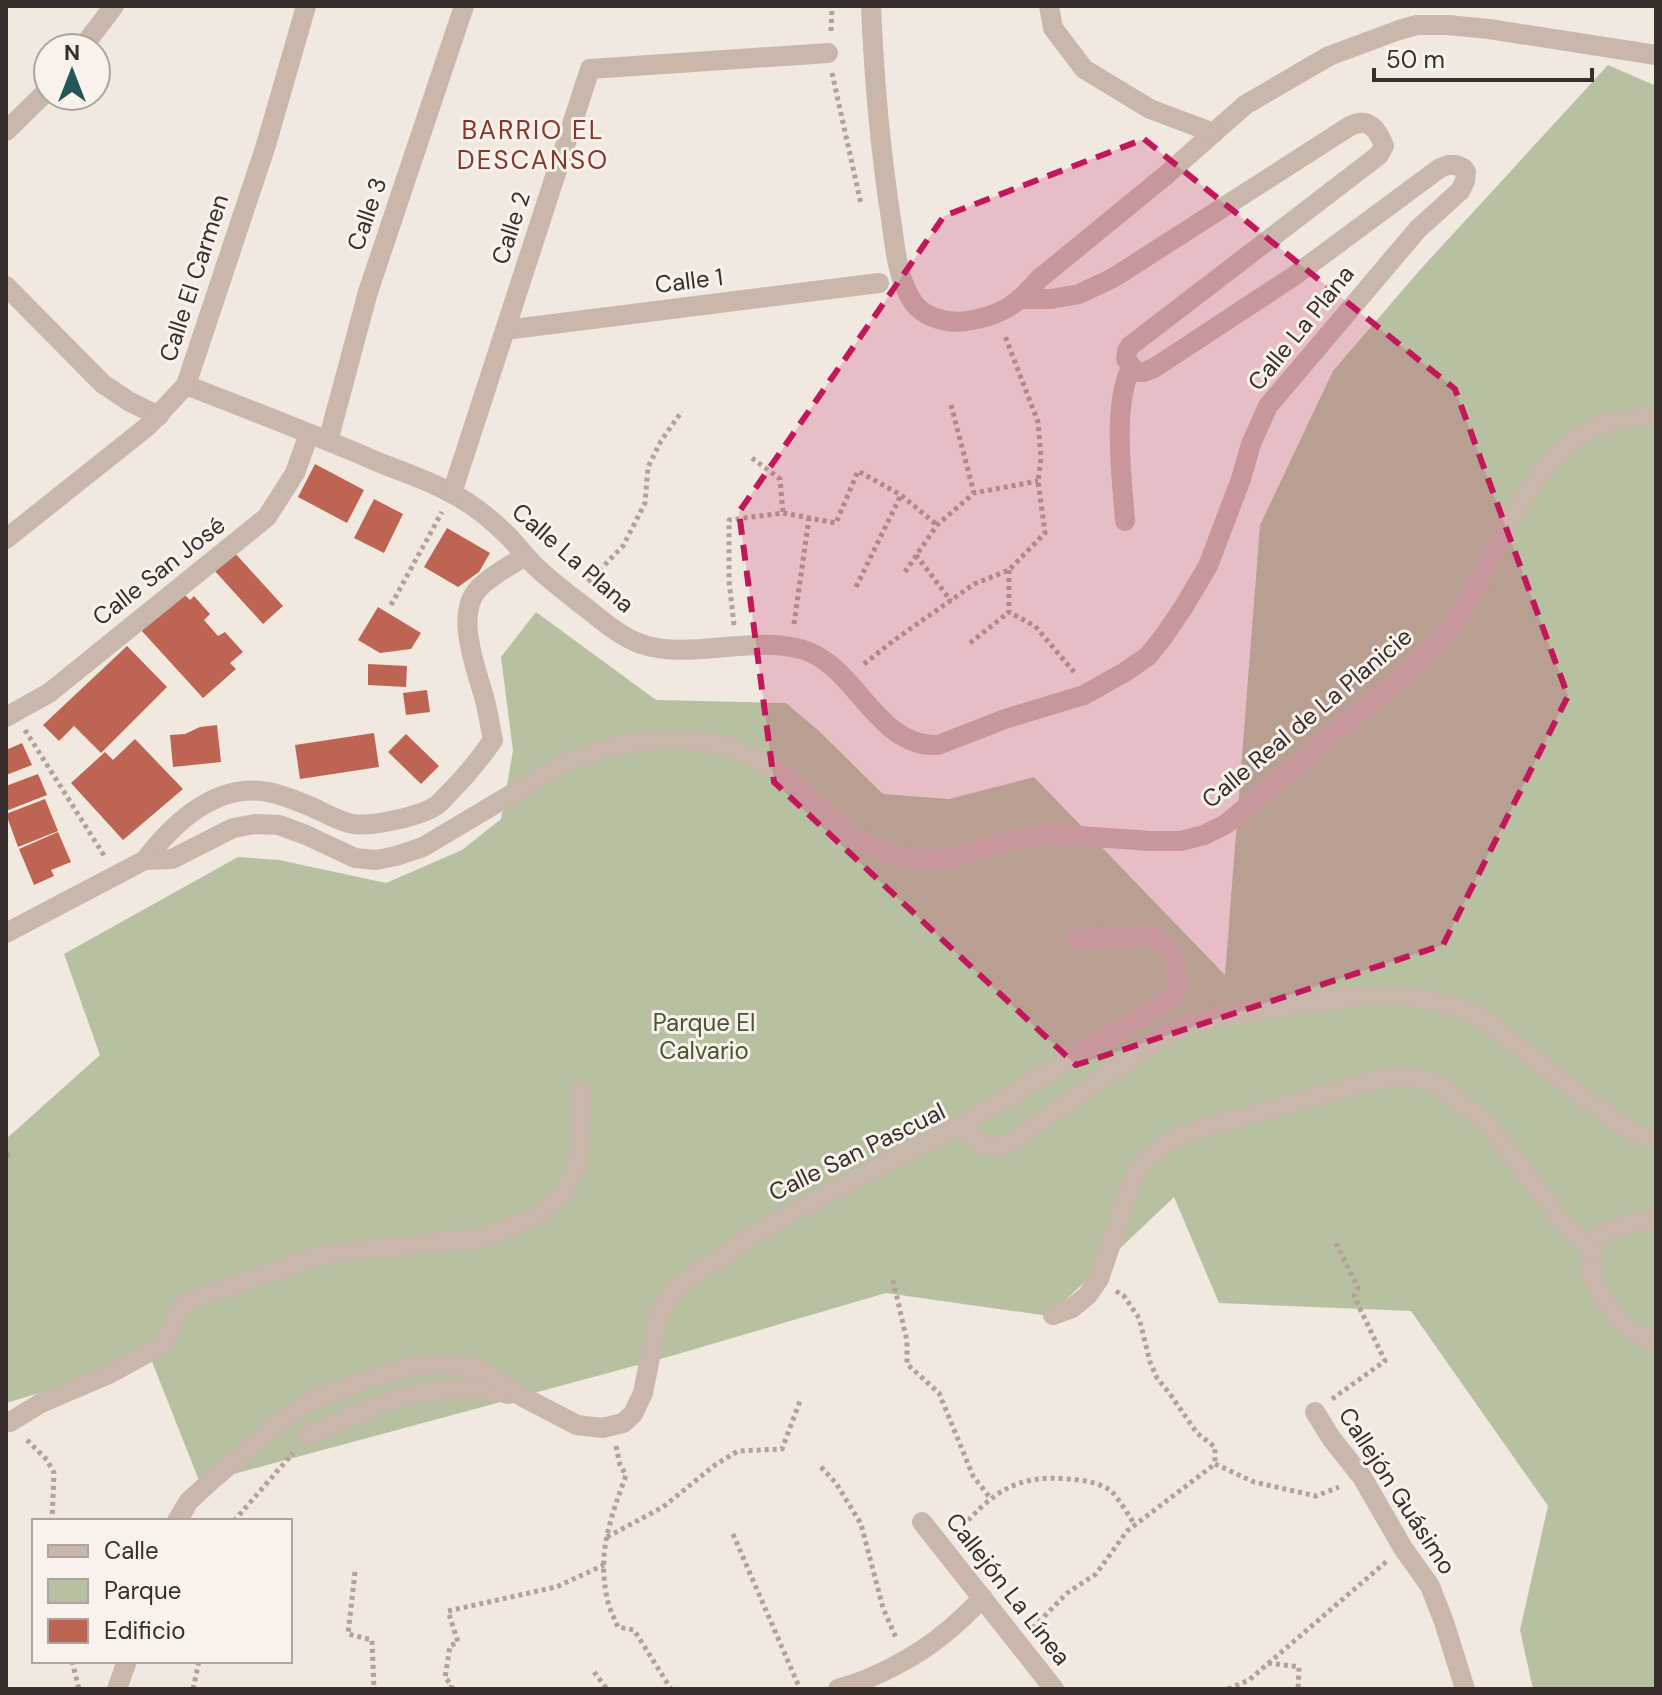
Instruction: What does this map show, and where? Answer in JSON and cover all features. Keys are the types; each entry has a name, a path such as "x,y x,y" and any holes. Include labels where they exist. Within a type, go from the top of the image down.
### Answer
{"street":[{"path":"94,32 114,6"},
{"name":"Calle El Carmen","path":"6,539 148,426 186,385 266,145 306,6"},
{"name":"Calle 3","path":"318,437 464,6"},
{"path":"871,6 882,161 898,262 914,304 926,313 955,323 996,313 1022,299 1039,279 1245,105 1329,56 1417,25 1489,29 1656,55"},
{"path":"1049,6 1053,28 1084,69 1150,109 1214,133"},
{"name":"Calle 2","path":"452,493 590,69 828,53"},
{"path":"6,131 32,106"},
{"path":"1022,299 1051,299 1079,294 1113,278 1359,121 1370,125 1383,141 1379,155 1138,338 1127,351 1126,359 1131,367 1121,407 1125,521"},
{"name":"Calle La Plana","path":"186,385 452,493 508,536 535,566 573,597 610,626 639,643 664,649 754,644 804,650 822,660 895,732 927,746 938,745 1090,691 1148,656 1208,566 1251,444 1268,406 1418,229 1460,191 1466,172 1456,165 1440,168 1294,276 1154,368 1136,372 1131,367"},
{"name":"Calle 1","path":"505,330 879,283"},
{"path":"6,286 103,384 159,416"},
{"name":"Calle Real de La Planicie","path":"145,860 172,859 233,828 255,824 279,825 355,858 376,860 396,856 423,847 562,764 602,749 665,739 726,746 757,759 785,776 852,837 897,857 948,859 1010,841 1051,834 1151,841 1181,841 1204,835 1226,824 1411,669 1434,646 1460,614 1539,475 1562,450 1591,429 1617,420 1656,417"},
{"name":"Calle San José","path":"6,717 49,693 267,517 318,437"},
{"name":"Calle Real de La Planicie","path":"6,933 145,860 163,837 191,813 219,797 243,791 262,791 284,796 353,824 408,817 436,806 473,769 493,740 469,638 471,598 479,587 525,556"},
{"path":"961,1125 1176,993 1178,977 1166,948 1158,939 1148,936 1076,939"},
{"name":"Calle San Pascual","path":"612,1426 623,1423 633,1414 643,1393 658,1317 667,1299 683,1282 771,1223 961,1125 978,1143 993,1149 1008,1144 1164,1035 1191,1023 1364,995 1398,995 1460,1008 1487,1022 1634,1133 1656,1139"},
{"path":"1053,1315 1072,1308 1087,1296 1099,1279 1132,1181 1146,1159 1169,1141 1205,1127 1383,1078 1417,1078 1438,1085 1487,1123 1567,1228 1591,1248"},
{"path":"8,1421 111,1373 160,1346 187,1301 325,1254 481,1238 533,1218 562,1195 575,1170 580,1150 581,1089"},
{"path":"1656,1217 1604,1234 1593,1242 1591,1248 1592,1275 1604,1300 1617,1318 1635,1334 1656,1341"},
{"path":"178,1519 189,1501 281,1421 310,1401 417,1365 450,1364 477,1369 577,1425 612,1426"},
{"path":"307,1437 404,1395 441,1388 490,1389 523,1397"},
{"name":"Callejón Guásimo","path":"1315,1412 1362,1477 1403,1548 1430,1586 1465,1689"},
{"name":"Callejón La Línea","path":"922,1522 1054,1689"},
{"path":"838,1689 906,1659 946,1633 983,1598"},
{"path":"117,1689 126,1663"}],"path":[{"path":"832,6 828,53 862,206"},
{"path":"844,680 974,584 1009,570 1045,533 1038,481 1041,458 1038,422 996,313"},
{"path":"951,405 974,493"},
{"path":"573,597 623,546 645,503 648,467 682,411"},
{"path":"752,458 780,479 783,513"},
{"path":"736,646 729,581 729,520 783,513 836,523 858,471 901,495 937,525"},
{"path":"905,572 937,525 974,493 1038,481"},
{"path":"391,605 452,493"},
{"path":"856,587 901,495"},
{"path":"790,648 809,518"},
{"path":"916,555 951,601"},
{"path":"1009,570 1009,612"},
{"path":"1009,612 1035,626 1090,691"},
{"path":"970,643 1009,612"},
{"path":"26,732 104,856"},
{"path":"1315,1412 1385,1361 1354,1296 1358,1288 1335,1241"},
{"path":"1099,1279 1124,1296 1139,1318 1157,1378 1197,1433 1215,1447 1215,1464"},
{"path":"893,1280 907,1341 907,1364 939,1393 973,1476 991,1499"},
{"path":"606,1538 663,1507 715,1465 738,1451 782,1449 800,1401"},
{"path":"8,1421 47,1460 54,1473 52,1519"},
{"path":"612,1426 620,1465 626,1475 603,1555 607,1598 618,1627 634,1630 671,1689"},
{"path":"236,1519 307,1437"},
{"path":"1215,1464 1254,1482 1316,1496 1362,1477"},
{"path":"1018,1643 1067,1593 1096,1574 1127,1531 1215,1464"},
{"path":"821,1467 836,1483 861,1524 883,1608 906,1659"},
{"path":"943,1548 991,1499 1017,1482 1045,1477 1087,1481 1111,1491 1135,1525"},
{"path":"733,1534 800,1689"},
{"path":"1228,1689 1249,1680 1403,1548"},
{"path":"451,1689 452,1685 445,1678 450,1646 458,1642 448,1611 556,1587 604,1565"},
{"path":"355,1572 348,1634 372,1640 374,1689"},
{"path":"72,1663 79,1689"},
{"path":"193,1689 199,1663"},
{"path":"1267,1663 1299,1667 1298,1689"},
{"path":"594,1672 607,1689"}],"highlighted area":[{"path":"1144,139 1455,389 1568,696 1443,945 1076,1065 774,782 739,512 944,216"}],"green space":[{"name":"Parque El Calvario","path":"1608,65 1656,86 1656,1689 1533,1689 1520,1630 1548,1506 1411,1311 1219,1303 1174,1197 1049,1316 886,1293 671,1356 200,1483 151,1359 6,1403 6,1139 100,1055 64,954 238,857 279,860 386,883 462,850 501,819 513,751 501,657 536,612 656,700 786,703 883,794 949,799 1034,777 1225,975 1260,525 1333,371 1419,271"}],"building":[{"path":"315,464 364,490 347,523 298,497"},
{"path":"374,499 403,514 384,553 354,538"},
{"path":"447,528 490,553 479,572 458,587 424,567"},
{"path":"233,551 283,606 263,624 213,569"},
{"path":"182,592 190,600 194,596 210,614 204,620 218,636 225,632 243,652 230,663 236,669 203,698 140,629"},
{"path":"378,607 421,633 411,649 380,653 358,640"},
{"path":"127,646 167,687 101,753 74,726 59,741 43,725"},
{"path":"368,664 407,666 406,687 368,685"},
{"path":"427,690 430,712 406,715 403,693"},
{"path":"217,725 221,762 173,767 170,735"},
{"path":"374,733 379,767 300,779 295,745"},
{"path":"406,734 439,766 421,784 388,752"},
{"path":"135,739 183,789 123,840 71,783 105,752 113,760"},
{"path":"22,743 32,765 6,775 6,750"},
{"path":"38,774 47,795 6,811 6,786"},
{"path":"45,799 58,831 18,847 6,814"},
{"path":"58,832 71,862 51,870 54,876 34,885 19,849"}],"district":[{"name":"BARRIO EL DESCANSO","path":"533,145"}]}
